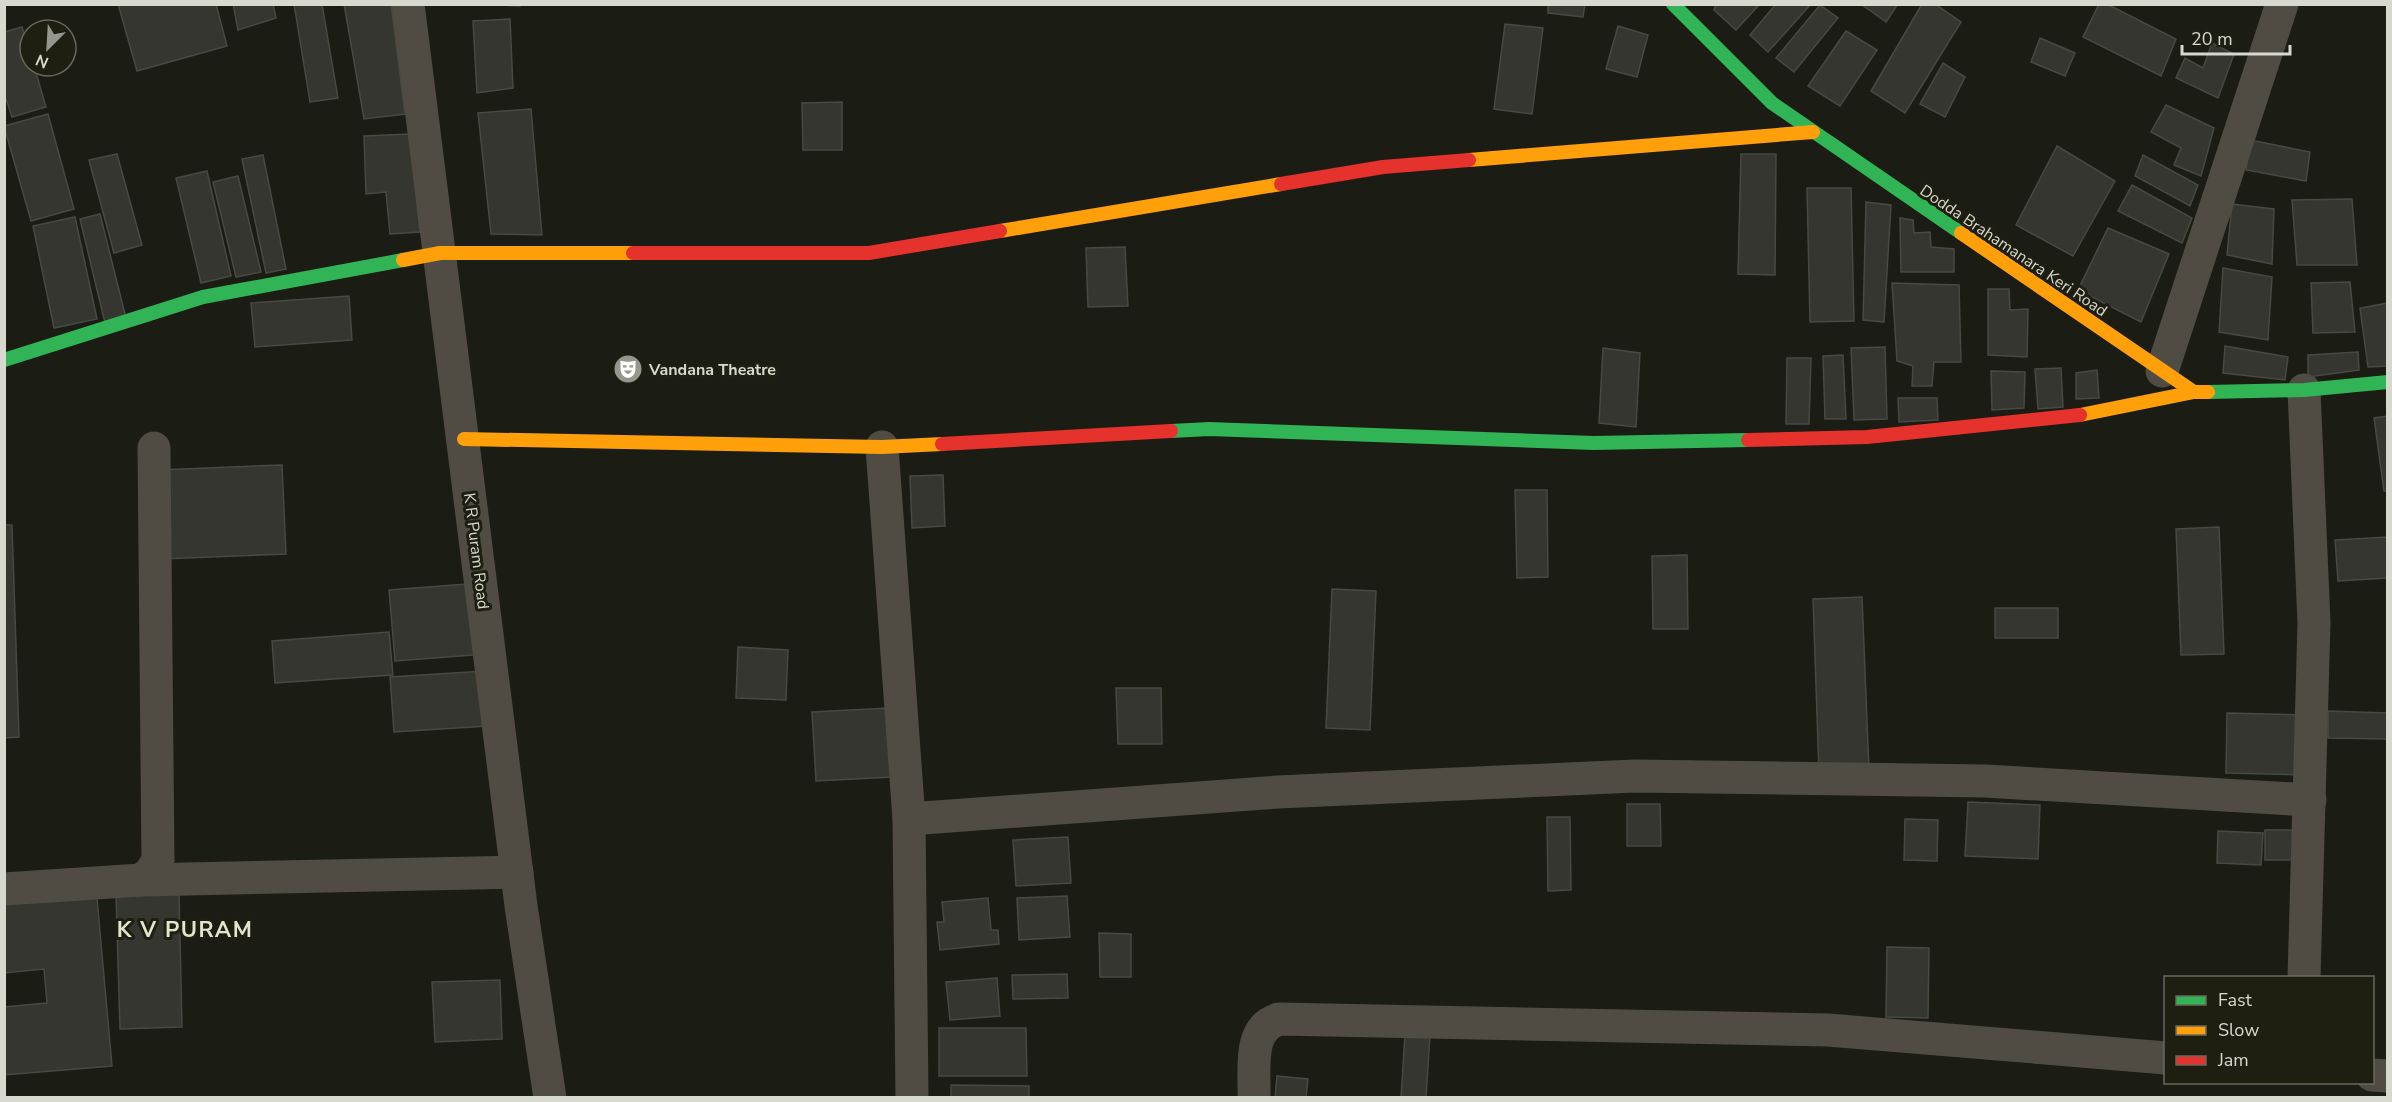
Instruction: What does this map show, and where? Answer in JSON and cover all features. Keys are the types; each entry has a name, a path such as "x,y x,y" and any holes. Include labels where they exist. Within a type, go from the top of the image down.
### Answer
{"street":[{"name":"K R Puram Road","path":"408,4 517,872 550,1098"},
{"name":"Dodda Brahamanara Keri Road","path":"1673,4 1773,103 2194,392"},
{"path":"2162,371 2282,4"},
{"path":"4,360 203,297 440,253 869,253 1383,167 1813,132"},
{"path":"464,440 882,447 1209,429 1594,443 1867,438 2076,416 2194,392 2304,390 2388,382"},
{"path":"2304,390 2314,623 2304,976"},
{"path":"882,447 909,819 912,1098"},
{"path":"141,880 150,873 158,861 154,448"},
{"path":"909,819 1278,792 1635,776 1985,781 2310,800"},
{"path":"4,890 141,880 517,872"},
{"path":"1254,1098 1256,1036 1267,1022 1279,1019 1828,1030 2164,1058"}],"building":[{"path":"118,4 216,4 227,46 137,71"},
{"path":"233,4 273,4 276,18 238,30"},
{"path":"294,4 322,4 338,98 310,102"},
{"path":"344,4 391,4 405,114 364,119"},
{"path":"469,4 520,4 520,6"},
{"path":"1548,4 1585,4 1583,17 1548,13"},
{"path":"1716,4 1760,4 1736,30 1714,10"},
{"path":"1776,4 1811,4 1768,52 1750,35"},
{"path":"1861,4 1898,4 1886,22"},
{"path":"1922,4 1935,4 1961,22 1905,113 1871,91"},
{"path":"2099,4 2107,4 2176,39 2161,76 2083,37"},
{"path":"1820,5 1838,18 1794,72 1776,58"},
{"path":"510,19 513,88 477,93 473,21"},
{"path":"1505,24 1543,28 1532,114 1494,109"},
{"path":"1618,26 1648,35 1637,77 1606,69"},
{"path":"18,28 18,78 38,78 46,107 12,117 4,93 4,32"},
{"path":"1846,31 1877,50 1840,106 1808,86"},
{"path":"2040,38 2075,53 2065,76 2031,62"},
{"path":"2212,43 2234,54 2218,98 2176,78 2185,58 2203,68"},
{"path":"1943,63 1965,77 1945,117 1920,104"},
{"path":"842,102 842,150 803,150 802,103"},
{"path":"2166,105 2214,128 2201,176 2174,165 2181,148 2151,132"},
{"path":"531,109 542,235 491,234 478,113"},
{"path":"48,114 74,209 31,221 4,126"},
{"path":"410,134 420,232 390,234 386,192 366,194 364,136"},
{"path":"2250,140 2310,152 2306,181 2246,170"},
{"path":"2057,146 2115,181 2073,256 2016,225"},
{"path":"117,154 142,245 114,253 89,160"},
{"path":"1741,154 1776,154 1775,275 1738,274"},
{"path":"263,155 286,269 266,273 242,159"},
{"path":"2143,155 2198,185 2190,206 2135,176"},
{"path":"207,171 231,276 201,283 176,178"},
{"path":"238,176 261,272 236,277 213,182"},
{"path":"2132,185 2192,218 2182,243 2118,211"},
{"path":"1807,188 1851,188 1854,321 1810,322"},
{"path":"2352,199 2357,265 2297,265 2292,200"},
{"path":"1866,202 1891,205 1884,322 1863,320"},
{"path":"2232,204 2274,209 2272,264 2227,255"},
{"path":"100,214 126,318 105,323 80,219"},
{"path":"75,217 97,319 54,328 33,226"},
{"path":"1900,218 1913,220 1914,233 1930,232 1931,247 1954,249 1954,272 1901,272"},
{"path":"2108,228 2169,254 2141,322 2078,290"},
{"path":"1125,247 1128,306 1088,307 1086,248"},
{"path":"2223,268 2272,277 2268,340 2219,332"},
{"path":"2350,282 2355,332 2313,333 2311,283"},
{"path":"1892,283 1959,285 1961,362 1934,362 1932,386 1912,386 1913,366 1897,361"},
{"path":"1988,289 2009,289 2010,310 2028,309 2027,357 1988,355"},
{"path":"349,296 352,340 255,347 251,303"},
{"path":"2388,303 2388,366 2368,367 2360,308"},
{"path":"2225,346 2288,357 2285,380 2223,373"},
{"path":"1885,347 1887,419 1854,420 1851,348"},
{"path":"1603,348 1640,353 1636,427 1599,423"},
{"path":"2358,352 2359,370 2308,377 2308,355"},
{"path":"1843,355 1846,419 1825,419 1823,356"},
{"path":"1787,358 1811,358 1809,424 1786,424"},
{"path":"2061,368 2063,407 2038,409 2035,369"},
{"path":"2097,370 2099,398 2076,399 2076,373"},
{"path":"1991,371 2025,372 2024,408 1992,410"},
{"path":"1898,398 1937,398 1938,420 1899,422"},
{"path":"2388,416 2388,491 2384,491 2374,418"},
{"path":"282,465 286,554 161,559 157,470"},
{"path":"943,475 945,526 912,528 910,476"},
{"path":"1515,490 1547,490 1548,577 1517,578"},
{"path":"4,525 12,525 19,737 4,738"},
{"path":"2219,527 2224,654 2181,655 2176,529"},
{"path":"2388,537 2388,578 2338,581 2335,540"},
{"path":"1687,555 1688,629 1653,629 1652,556"},
{"path":"480,583 486,654 395,661 389,590"},
{"path":"1332,589 1376,591 1370,730 1326,728"},
{"path":"1862,597 1869,771 1819,773 1813,599"},
{"path":"1995,608 2058,608 2058,638 1995,638"},
{"path":"389,632 393,675 275,683 272,641"},
{"path":"738,647 788,650 786,700 736,698"},
{"path":"485,671 488,726 394,732 390,677"},
{"path":"1116,688 1161,688 1162,744 1118,744"},
{"path":"889,708 893,777 816,781 812,712"},
{"path":"2328,711 2388,713 2388,739 2328,738"},
{"path":"2227,713 2309,715 2308,775 2226,773"},
{"path":"1968,802 2040,805 2038,859 1965,856"},
{"path":"1627,804 1660,804 1661,846 1627,846"},
{"path":"1547,817 1570,817 1571,890 1548,891"},
{"path":"1905,819 1938,820 1937,861 1904,860"},
{"path":"2265,830 2301,830 2301,860 2265,860"},
{"path":"2218,831 2263,833 2261,865 2217,863"},
{"path":"1068,837 1071,883 1016,886 1013,840"},
{"path":"96,887 112,1066 4,1075 4,1007 47,1003 44,969 4,973 4,896"},
{"path":"179,892 182,1027 120,1029 116,894"},
{"path":"1067,896 1070,937 1019,940 1017,898"},
{"path":"988,898 991,930 998,930 999,944 940,950 937,922 944,922 942,902"},
{"path":"1099,933 1131,934 1131,977 1100,977"},
{"path":"1887,947 1929,948 1928,1018 1886,1017"},
{"path":"1067,974 1068,998 1013,999 1012,975"},
{"path":"997,978 1000,1016 950,1020 946,982"},
{"path":"500,980 502,1039 435,1042 432,982"},
{"path":"939,1028 1026,1028 1027,1076 939,1076"},
{"path":"1405,1034 1430,1036 1426,1098 1401,1098"},
{"path":"1277,1076 1308,1079 1306,1098 1275,1098"},
{"path":"951,1085 1029,1086 1029,1098 951,1098"}],"traffic: fast":[{"path":"1673,4 1772,103 1961,233"},
{"path":"4,360 203,297 403,260"},
{"path":"2208,392 2304,390 2388,382"},
{"path":"1171,431 1209,429 1594,443 1748,440"}],"traffic: slow":[{"path":"1469,160 1813,132"},
{"path":"1000,231 1281,184"},
{"path":"1961,233 2194,392 2208,392"},
{"path":"403,260 440,253 633,253"},
{"path":"2080,415 2194,392"},
{"path":"464,439 882,447 942,444"}],"traffic: jam":[{"path":"1281,184 1383,167 1469,160"},
{"path":"633,253 869,253 1000,231"},
{"path":"1748,440 1867,437 2080,415"},
{"path":"942,444 1171,431"}],"place":[{"name":"Vandana Theatre","path":"628,369"}],"district":[{"name":"K V PURAM","path":"185,929"}]}
